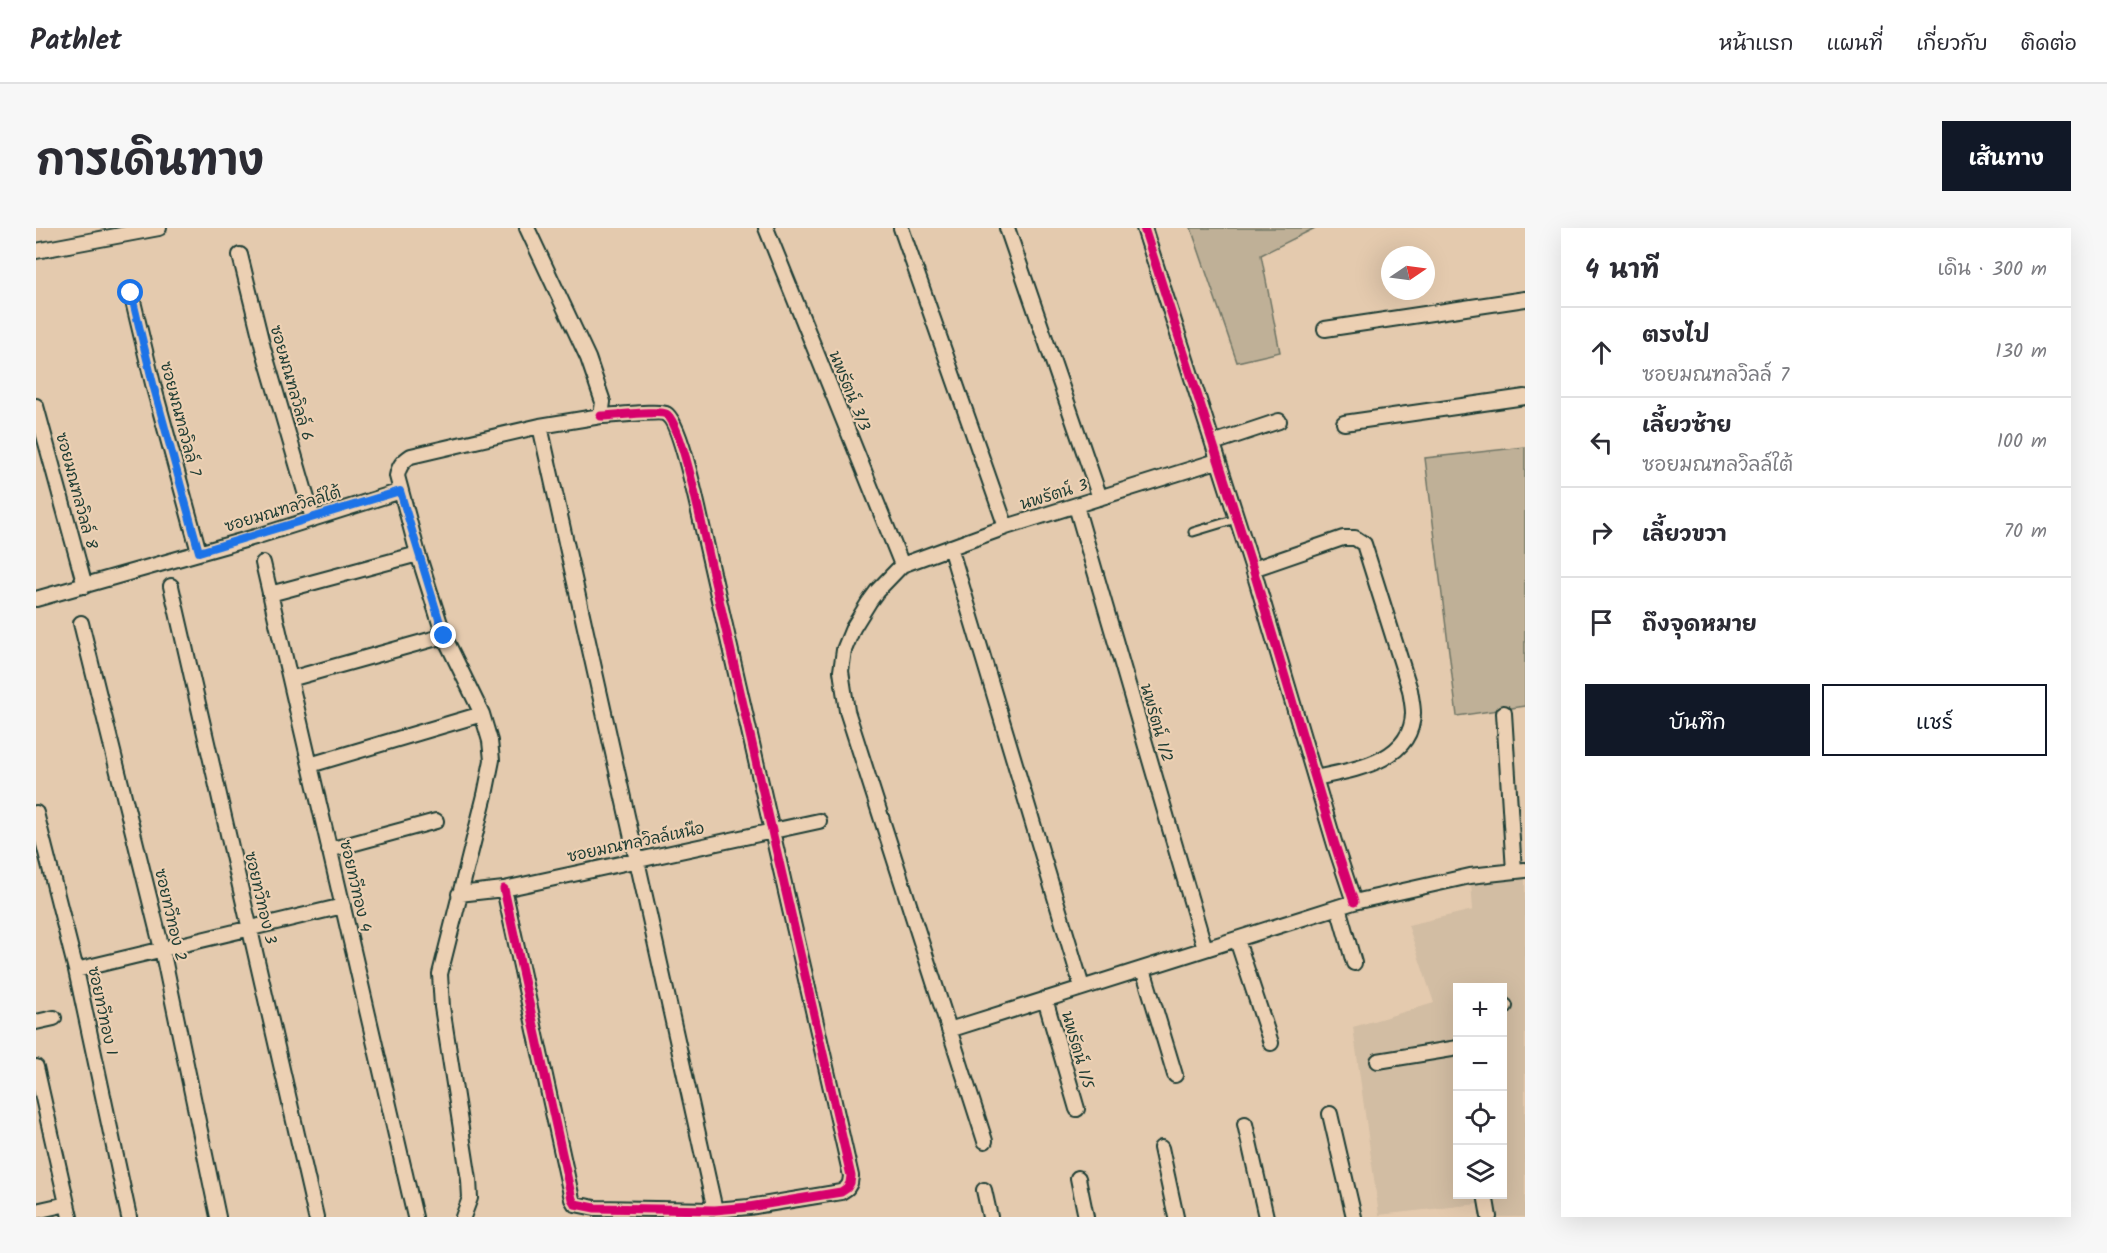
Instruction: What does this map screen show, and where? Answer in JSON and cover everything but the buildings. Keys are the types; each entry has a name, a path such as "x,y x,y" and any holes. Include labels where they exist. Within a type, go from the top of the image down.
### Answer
{"street":[{"path":"36,250 159,228"},
{"path":"527,228 588,358 603,402 601,416"},
{"name":"นพรัตน์ 3/3","path":"766,228 902,565"},
{"path":"901,228 1006,527"},
{"path":"1007,228 1100,498"},
{"path":"1144,228 1253,569 1354,902"},
{"name":"ซอยมณฑลวิลล์ 6","path":"240,255 264,348 314,519"},
{"name":"ซอยมณฑลวิลล์ 7","path":"131,293 154,388 199,552"},
{"path":"1325,329 1525,299"},
{"path":"1344,423 1525,397"},
{"name":"ซอยมณฑลวิลล์ 8","path":"36,406 85,585"},
{"path":"463,1217 470,1198 469,1180 440,990 440,974 492,760 490,741 482,714 444,636 400,491 398,468 411,456 540,426 601,416 662,412 671,418 675,426 702,524 851,1176 847,1188 841,1192 816,1197 715,1210 596,1208 575,1204 572,1199 504,889"},
{"path":"1213,443 1280,421"},
{"path":"540,426 715,1210"},
{"name":"นพรัตน์ 3","path":"902,565 1006,527 1217,461"},
{"name":"ซอยมณฑลวิลล์ใต้","path":"36,599 314,519 400,491"},
{"name":"นพรัตน์ 1/2","path":"1076,506 1205,950"},
{"path":"1253,569 1342,538 1355,538 1365,544 1410,690 1413,714 1410,730 1397,748 1384,759 1366,766 1315,778"},
{"path":"950,547 1082,987"},
{"path":"270,594 418,554"},
{"name":"ซอยทวีทอง 4","path":"262,563 415,1217"},
{"path":"902,565 877,591 853,628 844,650 841,670 847,711 985,1141"},
{"name":"ซอยทวีทอง 3","path":"171,586 316,1217"},
{"name":"ซอยทวีทอง 2","path":"81,623 162,949 218,1217"},
{"path":"290,679 444,636"},
{"path":"949,1030 1354,902 1470,876 1520,871 1504,713"},
{"path":"310,765 482,714"},
{"name":"ซอยทวีทอง 1","path":"36,813 76,970 129,1217"},
{"path":"330,850 436,821"},
{"name":"ซอยมณฑลวิลล์เหนือ","path":"459,894 504,889 819,821"},
{"path":"76,970 343,906"},
{"path":"1338,907 1354,963"},
{"path":"1237,940 1270,1043"},
{"path":"1143,969 1175,1075"},
{"name":"นพรัตน์ 1/5","path":"1045,999 1077,1109"},
{"path":"36,1023 54,1018"},
{"path":"1378,1061 1453,1049"},
{"path":"36,1067 42,1119 68,1211 36,1211"},
{"path":"1330,1114 1353,1217"},
{"path":"1245,1124 1266,1217"},
{"path":"1161,1148 1176,1217"},
{"path":"1078,1178 1086,1217"},
{"path":"984,1190 990,1217"},
{"path":"1486,1199 1489,1217"}],"lane":[{"path":"1193,532 1236,519"}],"shaded area":[{"path":"1191,228 1315,228 1261,255 1280,352 1237,362"},
{"path":"1525,447 1525,706 1457,716 1425,458"},
{"path":"1525,863 1525,1217 1480,1217 1478,1204 1379,1215 1353,1027 1434,1003 1408,925 1473,910 1470,868"}],"cycle path":[{"path":"1144,228 1253,569 1354,902"},
{"path":"504,889 572,1199 575,1204 595,1208 715,1210 749,1207 841,1192 847,1188 851,1176 698,508 678,433 672,421 662,413 601,416"}],"route":[{"path":"131,293 154,388 199,552 255,537 400,491 444,636"}]}
